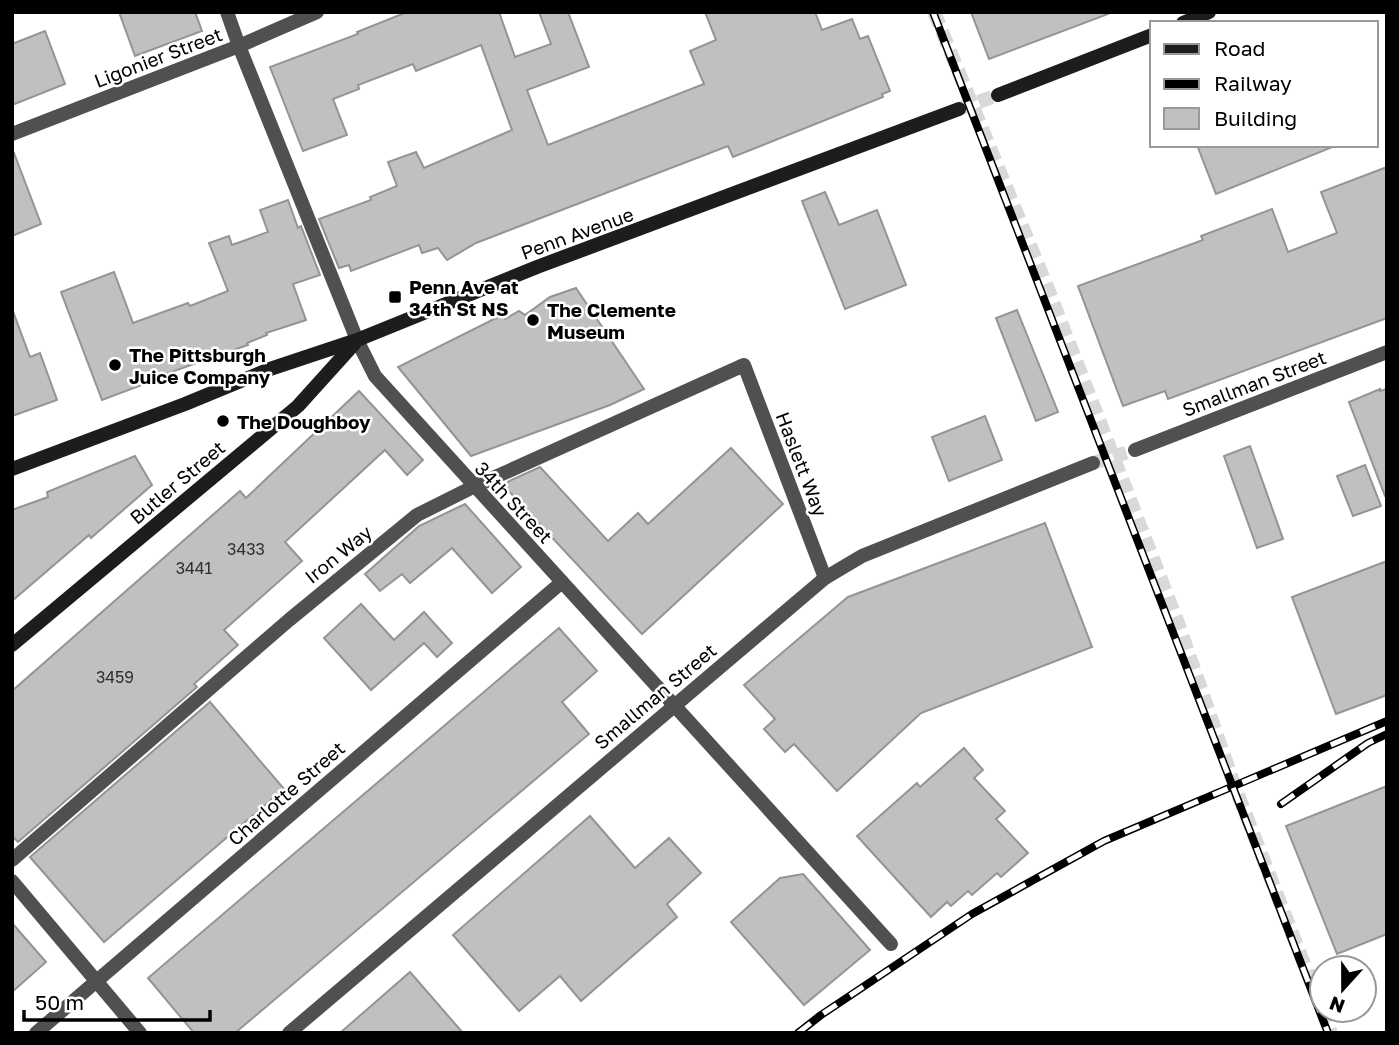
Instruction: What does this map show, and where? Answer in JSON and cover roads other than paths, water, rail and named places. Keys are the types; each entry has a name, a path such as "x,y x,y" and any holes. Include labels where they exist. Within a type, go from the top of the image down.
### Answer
{"main road":[{"path":"1188,21 1209,12"},
{"path":"998,95 1150,36"},
{"name":"Penn Avenue","path":"12,469 270,369 357,340 537,267 959,109"},
{"name":"Butler Street","path":"12,645 298,406 357,340"}],"street":[{"name":"34th Street","path":"227,12 357,340 375,376 473,487 675,704 891,944"},
{"name":"Ligonier Street","path":"12,134 239,46 317,12"},
{"name":"Smallman Street","path":"1135,450 1387,352"},
{"name":"Iron Way","path":"12,860 289,620 417,515 473,487 744,365"},
{"name":"Haslett Way","path":"744,365 825,578"},
{"name":"Smallman Street","path":"289,1033 825,578 862,556 1093,463"},
{"name":"Charlotte Street","path":"36,1033 562,582"},
{"path":"12,881 140,1033"}],"tunnel":[{"path":"934,12 1048,289 1178,623 1235,787 1308,974"},
{"path":"959,109 998,95"},
{"path":"1093,463 1135,450"},
{"path":"1327,1024 1331,1033"}],"railway":[{"path":"933,12 1328,1033"},
{"path":"798,1033 972,914 1104,841 1387,721"},
{"path":"1281,804 1368,743 1387,734"}],"place":[{"name":"Penn Ave at 34th St NS","path":"395,297"},
{"name":"The Clemente Museum","path":"533,320"},
{"name":"The Pittsburgh Juice Company","path":"115,365"},
{"name":"The Doughboy","path":"223,421"}]}
